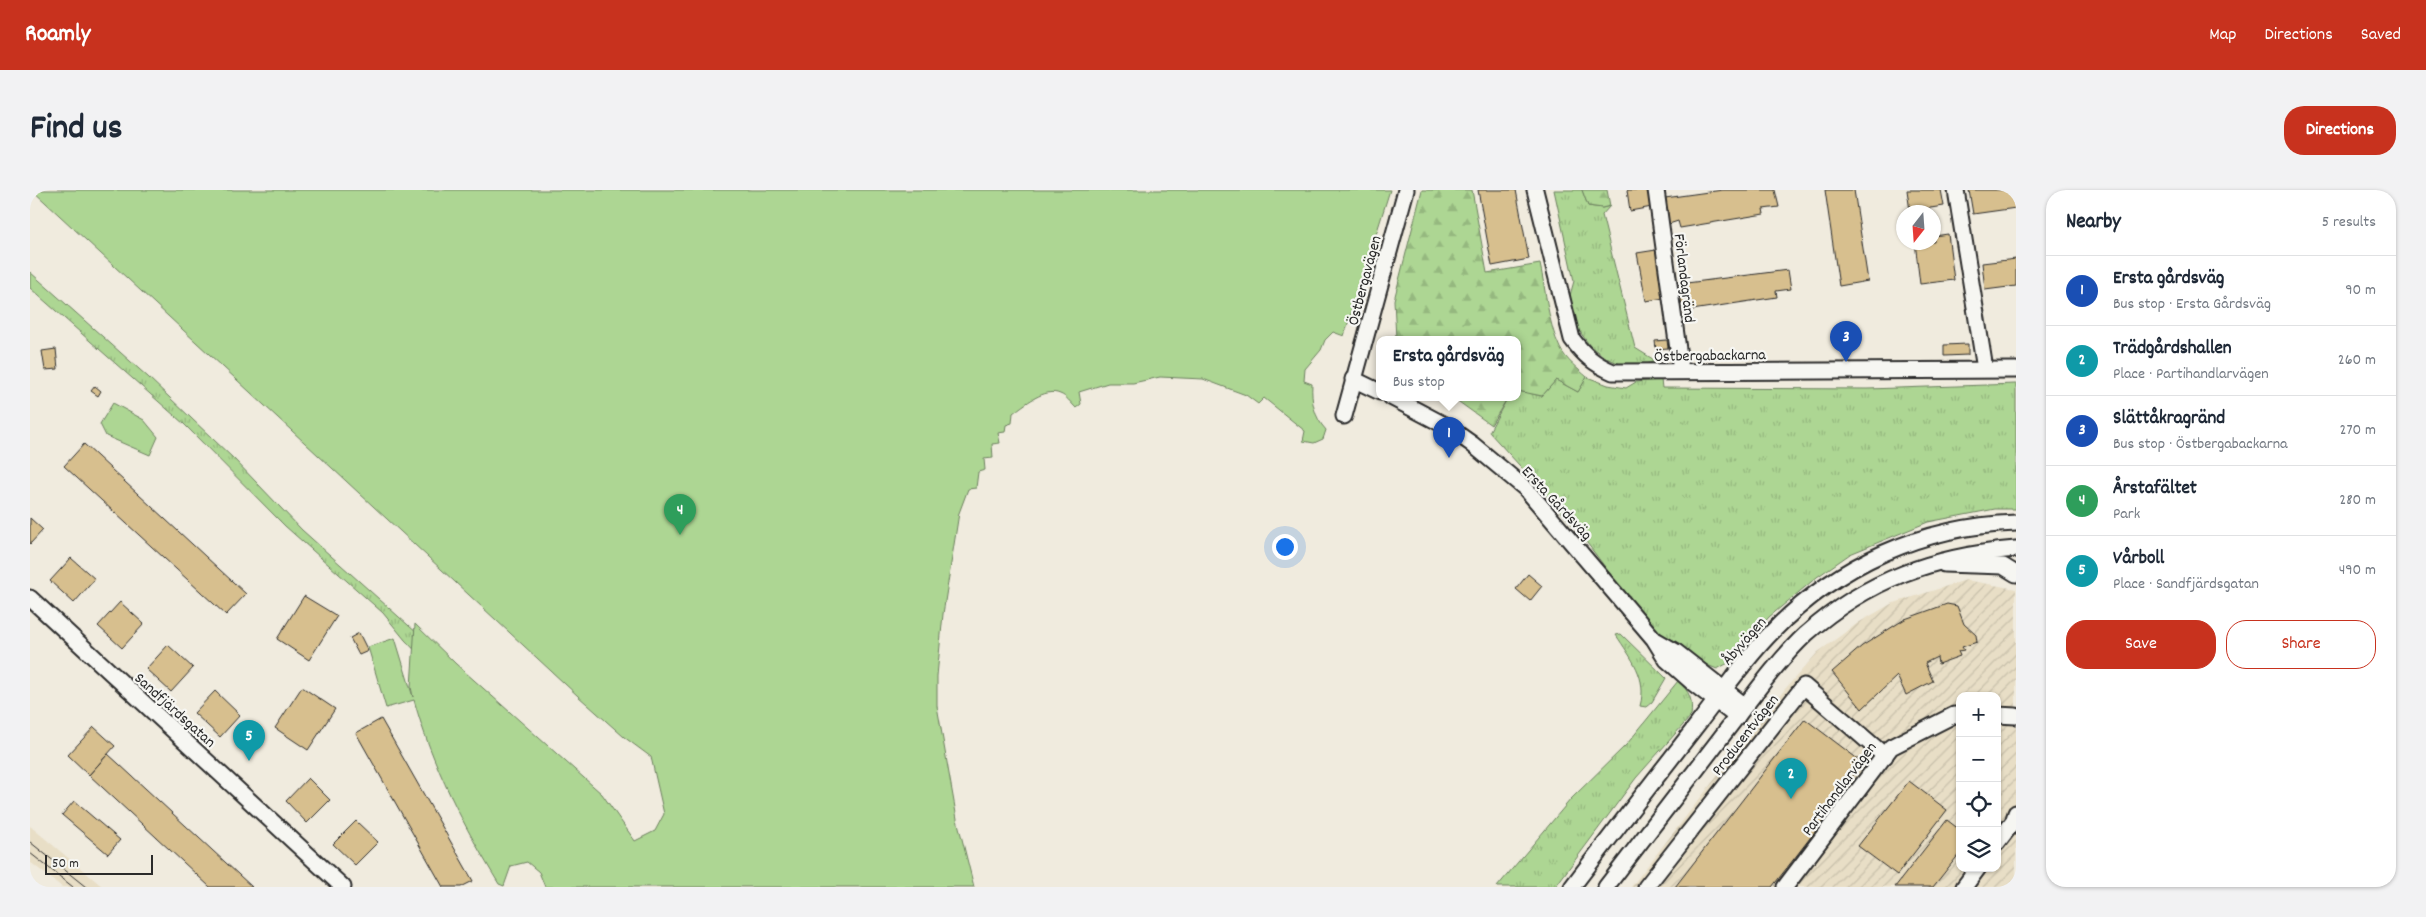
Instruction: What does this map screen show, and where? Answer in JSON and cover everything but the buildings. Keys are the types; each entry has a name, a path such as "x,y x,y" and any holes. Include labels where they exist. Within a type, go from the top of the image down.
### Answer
{"street":[{"name":"Östbergavägen","path":"1344,416 1406,190"},
{"name":"Östbergabackarna","path":"1535,190 1572,339 1584,355 1596,365 1613,372 2016,370"},
{"name":"Förlandagränd","path":"1656,190 1681,371"},
{"path":"1956,190 1985,370"},
{"path":"1353,378 1376,390"},
{"name":"Ersta Gårdsväg","path":"1399,401 1448,426 1526,489 1654,639 1676,652 1720,696 1741,711"},
{"name":"Åbyvägen","path":"1572,887 1720,696 1772,632 1803,602 1860,563 1926,537 1963,528 2016,523"},
{"path":"1606,887 1741,711 1805,636 1837,610 1896,575 1933,562 1980,552 2016,549"},
{"path":"1933,562 1961,566 1986,564 2003,566 2016,574"},
{"name":"Sandfjärdsgatan","path":"30,598 343,887"},
{"name":"Producentvägen","path":"1646,887 1804,686 1885,756"},
{"name":"Partihandlarvägen","path":"1785,887 1891,747 1956,715"},
{"path":"2001,715 2016,716"},
{"path":"2001,838 2013,822 2016,813"},
{"path":"1964,887 1975,872"}],"shaded area":[{"path":"1966,580 2016,589 2016,887 1631,887 1785,689 1818,652 1858,623 1891,604"},
{"path":"30,826 103,887 62,887 30,862"}],"green space":[{"path":"32,190 1390,190 1344,336 1333,332 1325,340 1321,350 1305,369 1304,381 1312,384 1314,408 1326,430 1323,439 1314,443 1303,441 1305,431 1264,398 1258,404 1246,395 1203,379 1160,377 1133,383 1108,383 1079,392 1081,404 1076,408 1060,394 1054,392 1041,395 1013,413 1012,423 1006,425 1005,432 998,433 1000,443 992,444 993,458 984,459 985,470 978,472 976,488 968,489 959,513 943,614 937,676 937,706 957,819 974,887 545,887 539,872 527,862 511,866 504,886 499,884 473,840 450,795 430,748 414,700 386,708 368,647 395,638 413,697 411,687 415,624 456,664 602,794 635,841 655,831 664,814 651,757 624,737 578,696"},
{"path":"1422,190 1472,190 1487,273 1540,264 1556,339 1565,356 1587,377 1578,392 1556,380 1542,396 1521,392 1521,336 1396,336 1394,300"},
{"path":"1554,190 1582,190 1588,206 1602,208 1610,206 1602,215 1635,348 1656,361 1637,367 1623,365 1606,358 1590,346 1578,329 1569,299 1574,281"},
{"path":"1582,190 1607,190 1610,206 1602,208 1588,206"},
{"path":"30,272 148,377 234,459 302,530 437,651 447,684 405,640 383,613 285,526 184,424 30,288"},
{"path":"1587,377 1608,385 1626,388 1636,382 1661,380 1662,388 1868,389 2016,384 2016,509 1995,509 1928,522 1850,554 1817,577 1769,617 1730,662 1717,669 1694,658 1673,644 1655,628 1621,589 1576,529 1489,432 1506,401 1521,401 1521,392 1542,396 1556,380 1578,392"},
{"path":"1458,401 1506,401 1491,425"},
{"path":"113,403 144,420 158,437 150,455 106,436 100,424"},
{"path":"1621,634 1666,678 1652,702 1646,707 1640,706 1642,686 1640,677 1616,635"},
{"path":"1678,681 1690,697 1692,705 1691,716 1636,778 1555,887 1497,887 1571,799 1627,744"}],"tram line":[{"path":"30,842 86,887"},
{"path":"30,853 73,887"}],"place":[{"name":"Slättåkragränd","path":"1846,362"},
{"name":"Ersta gårdsväg","path":"1449,458"},
{"name":"Årstafältet","path":"680,535"},
{"name":"Vårboll","path":"249,761"},
{"name":"Trädgårdshallen","path":"1791,799"}]}
